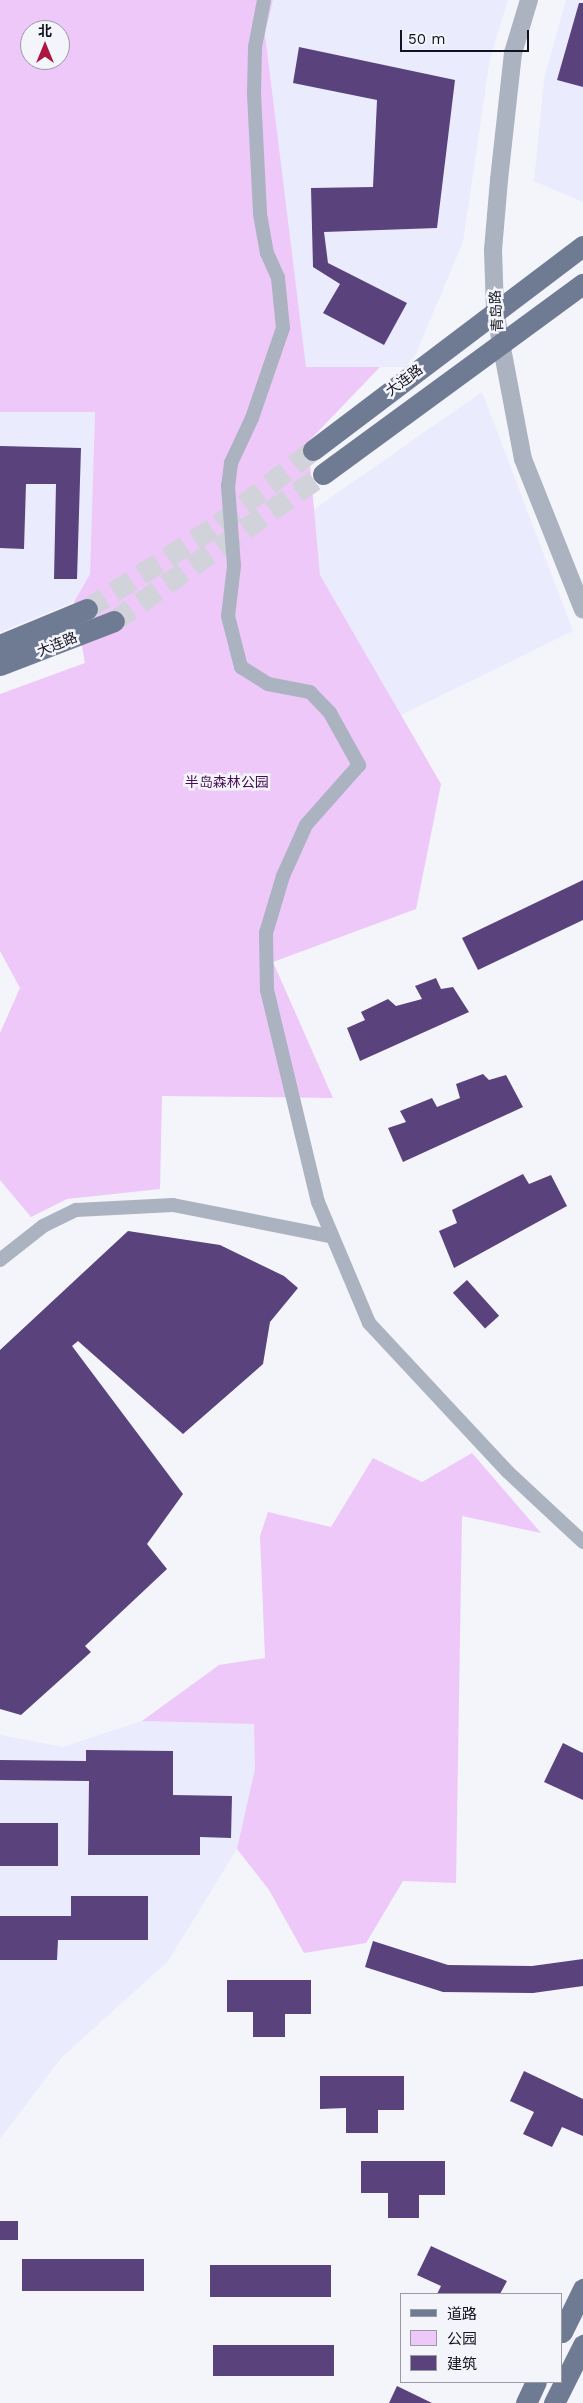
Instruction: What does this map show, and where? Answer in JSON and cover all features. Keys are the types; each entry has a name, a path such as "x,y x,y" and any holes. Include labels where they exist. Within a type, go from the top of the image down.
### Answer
{"main road":[{"name":"大连路","path":"313,450 583,246"},
{"name":"大连路","path":"323,474 498,344 583,284"},
{"name":"大连路","path":"0,645 87,609"},
{"name":"大连路","path":"0,665 114,621"},
{"path":"563,2330 583,2290"},
{"path":"554,2403 583,2345"},
{"path":"526,2403 536,2383"}],"street":[{"path":"264,0 255,47 254,94 260,214 267,253 278,278 283,328 255,409 231,463 228,486 234,566 228,616 241,667 268,684 310,692 330,713 359,765 306,825 283,876 266,933 267,990 330,1236 369,1323 508,1472 583,1542"},
{"name":"青岛路","path":"529,0 513,53 500,170 493,250 495,311 498,344 523,459 583,610"},
{"path":"0,1260 43,1226 76,1210 173,1205 330,1236"}],"shaded area":[{"path":"273,0 508,0 490,58 463,242 415,356 405,367 306,367 265,34"},
{"path":"566,0 583,0 583,202 534,181 544,79"},
{"path":"482,392 573,631 401,715 320,575 313,510"},
{"path":"0,412 95,412 90,574 74,602 0,632"},
{"path":"142,1721 255,1724 256,1769 237,1849 168,1961 61,2058 0,2139 0,1735 63,1747"}],"green space":[{"name":"半岛森林公园","path":"0,0 273,0 265,34 306,367 380,367 308,442 320,575 441,784 416,909 273,962 333,1098 162,1096 160,1189 67,1199 31,1217 0,1180 0,1033 20,988 0,951 0,694 85,663 74,602 90,574 95,412 0,412"},
{"path":"472,1453 541,1533 462,1516 456,1883 403,1881 366,1943 304,1953 269,1890 237,1849 255,1769 254,1724 142,1721 219,1665 265,1658 260,1536 268,1512 331,1527 373,1458 422,1482"}],"building":[{"path":"579,3 583,3 583,87 557,80"},
{"path":"299,47 455,80 437,228 324,232 328,263 407,303 384,345 323,313 340,284 313,267 311,188 373,187 377,100 293,83"},
{"path":"0,446 81,448 77,579 54,579 56,484 26,484 24,549 0,548"},
{"path":"583,880 583,920 478,970 462,938"},
{"path":"436,978 441,989 453,987 469,1012 360,1061 347,1028 365,1020 361,1012 388,999 396,1006 422,999 415,986"},
{"path":"483,1074 489,1080 506,1075 523,1107 403,1162 388,1128 406,1122 400,1111 432,1098 437,1107 460,1098 456,1084"},
{"path":"523,1174 529,1184 551,1175 567,1206 454,1268 439,1231 457,1223 452,1210"},
{"path":"128,1231 220,1245 284,1276 298,1288 270,1322 263,1364 183,1434 78,1341 72,1346 183,1494 147,1544 167,1569 85,1646 91,1652 21,1715 0,1709 0,1350"},
{"path":"467,1280 499,1316 485,1328 453,1293"},
{"path":"563,1743 583,1753 583,1800 544,1782"},
{"path":"86,1750 173,1751 173,1795 232,1796 231,1838 200,1837 200,1855 88,1855 89,1781 0,1780 0,1760 86,1761"},
{"path":"0,1823 58,1823 58,1866 0,1866"},
{"path":"71,1896 148,1896 148,1940 58,1940 57,1960 0,1960 0,1916 71,1916"},
{"path":"373,1941 448,1965 532,1966 583,1959 583,1986 533,1993 443,1992 365,1967"},
{"path":"227,1980 311,1980 311,2014 285,2014 285,2037 253,2037 253,2012 227,2012"},
{"path":"524,2071 583,2099 583,2136 562,2127 552,2147 523,2134 534,2112 510,2101"},
{"path":"320,2076 404,2076 404,2110 378,2110 378,2133 346,2133 346,2108 320,2109"},
{"path":"361,2161 445,2161 445,2195 419,2195 419,2218 388,2218 388,2193 361,2193"},
{"path":"0,2221 18,2221 18,2240 0,2240"},
{"path":"431,2246 507,2281 501,2293 438,2293 441,2286 417,2275"},
{"path":"22,2259 144,2259 144,2291 22,2291"},
{"path":"210,2265 331,2265 331,2297 210,2297"},
{"path":"213,2345 334,2345 334,2376 213,2376"},
{"path":"397,2386 432,2403 389,2403"}],"tunnel":[{"path":"87,609 219,524 313,450"},
{"path":"114,621 323,474"}]}
